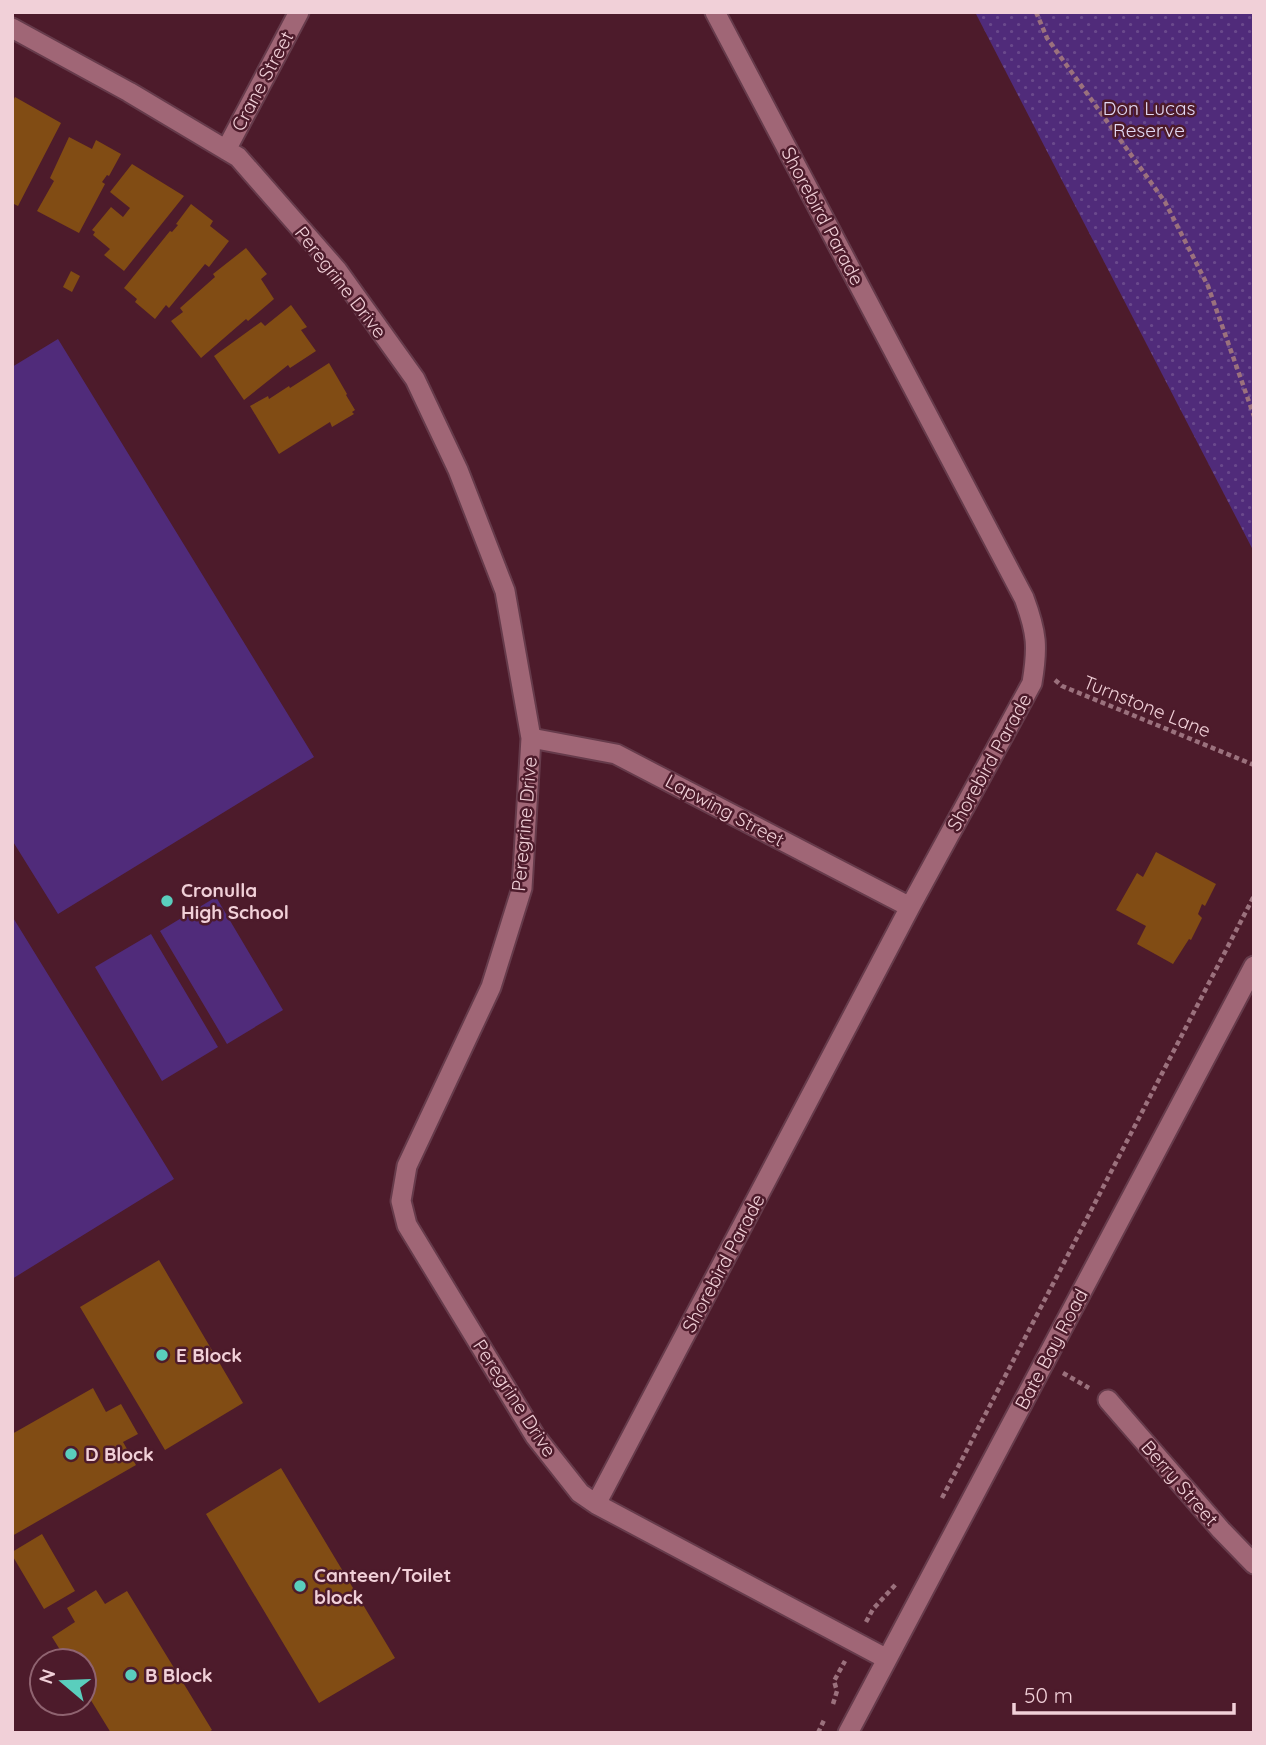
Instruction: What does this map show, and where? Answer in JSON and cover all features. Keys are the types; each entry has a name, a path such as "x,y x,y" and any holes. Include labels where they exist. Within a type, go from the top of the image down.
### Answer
{"street":[{"name":"Crane Street","path":"226,150 299,12"},
{"name":"Shorebird Parade","path":"596,1504 910,907 1032,683 1035,664 1035,629 1024,598 715,12"},
{"name":"Peregrine Drive","path":"12,28 129,92 238,157 337,270 415,379 458,470 505,591 531,738 522,888 491,988 407,1166 401,1201 407,1225 535,1436 580,1493 887,1659"},
{"name":"Lapwing Street","path":"531,738 617,754 910,907"},
{"name":"Bate Bay Road","path":"848,1733 1254,966"},
{"name":"Berry Street","path":"1108,1400 1254,1564"}],"path":[{"path":"1036,12 1047,38 1165,202 1208,286 1254,416"},
{"name":"Turnstone Lane","path":"1035,664 1062,686 1254,765"},
{"path":"941,1499 1254,896"},
{"path":"1045,1362 1108,1400"},
{"path":"873,1609 897,1585 903,1573"},
{"path":"818,1733 834,1701 837,1691 834,1681 840,1668"}],"green space":[{"name":"Don Lucas Reserve","path":"975,12 1254,12 1254,552"},
{"path":"58,339 314,757 58,914 12,840 12,367"},
{"path":"216,897 283,1010 227,1044 160,931"},
{"path":"12,916 174,1179 12,1279"},
{"path":"151,934 218,1047 162,1081 95,967"}],"building":[{"path":"15,97 61,123 18,206 12,203 12,103"},
{"path":"69,137 92,149 96,140 121,154 109,176 102,182 105,184 79,233 37,211 54,181 50,178"},
{"path":"132,164 184,196 124,271 104,255 110,249 93,235 95,232 92,230 111,207 123,217 130,208 110,192"},
{"path":"191,204 213,221 210,226 229,241 209,267 205,264 169,308 166,305 155,319 135,302 137,299 124,288 170,231 178,225 176,224"},
{"path":"246,248 267,274 261,279 274,299 201,358 171,321 183,312 180,308 215,277 213,274"},
{"path":"71,271 80,276 72,292 63,287"},
{"path":"291,305 307,327 301,330 316,351 290,368 288,365 244,400 214,356 261,322 265,326"},
{"path":"329,363 355,410 352,412 354,414 332,427 330,422 279,454 250,406 268,396 269,399 289,386 290,388"},
{"path":"1156,852 1216,884 1205,906 1202,904 1198,914 1202,918 1191,940 1189,939 1173,964 1137,944 1146,926 1116,910 1137,873 1143,877"},
{"name":"E Block","path":"159,1260 243,1403 165,1450 80,1307"},
{"name":"D Block","path":"93,1388 106,1412 121,1404 138,1434 123,1442 136,1465 12,1536 12,1434"},
{"name":"Canteen/Toilet block","path":"281,1468 395,1658 319,1703 206,1514"},
{"path":"42,1534 75,1591 44,1609 12,1555 12,1552"},
{"name":"B Block","path":"96,1590 105,1604 127,1591 212,1730 207,1733 111,1733 98,1712 98,1647 58,1647 52,1637 75,1622 67,1608"}],"place":[{"name":"Cronulla High School","path":"167,901"},
{"name":"E Block","path":"162,1355"},
{"name":"D Block","path":"71,1454"},
{"name":"Canteen/Toilet block","path":"300,1586"},
{"name":"B Block","path":"131,1675"}]}
